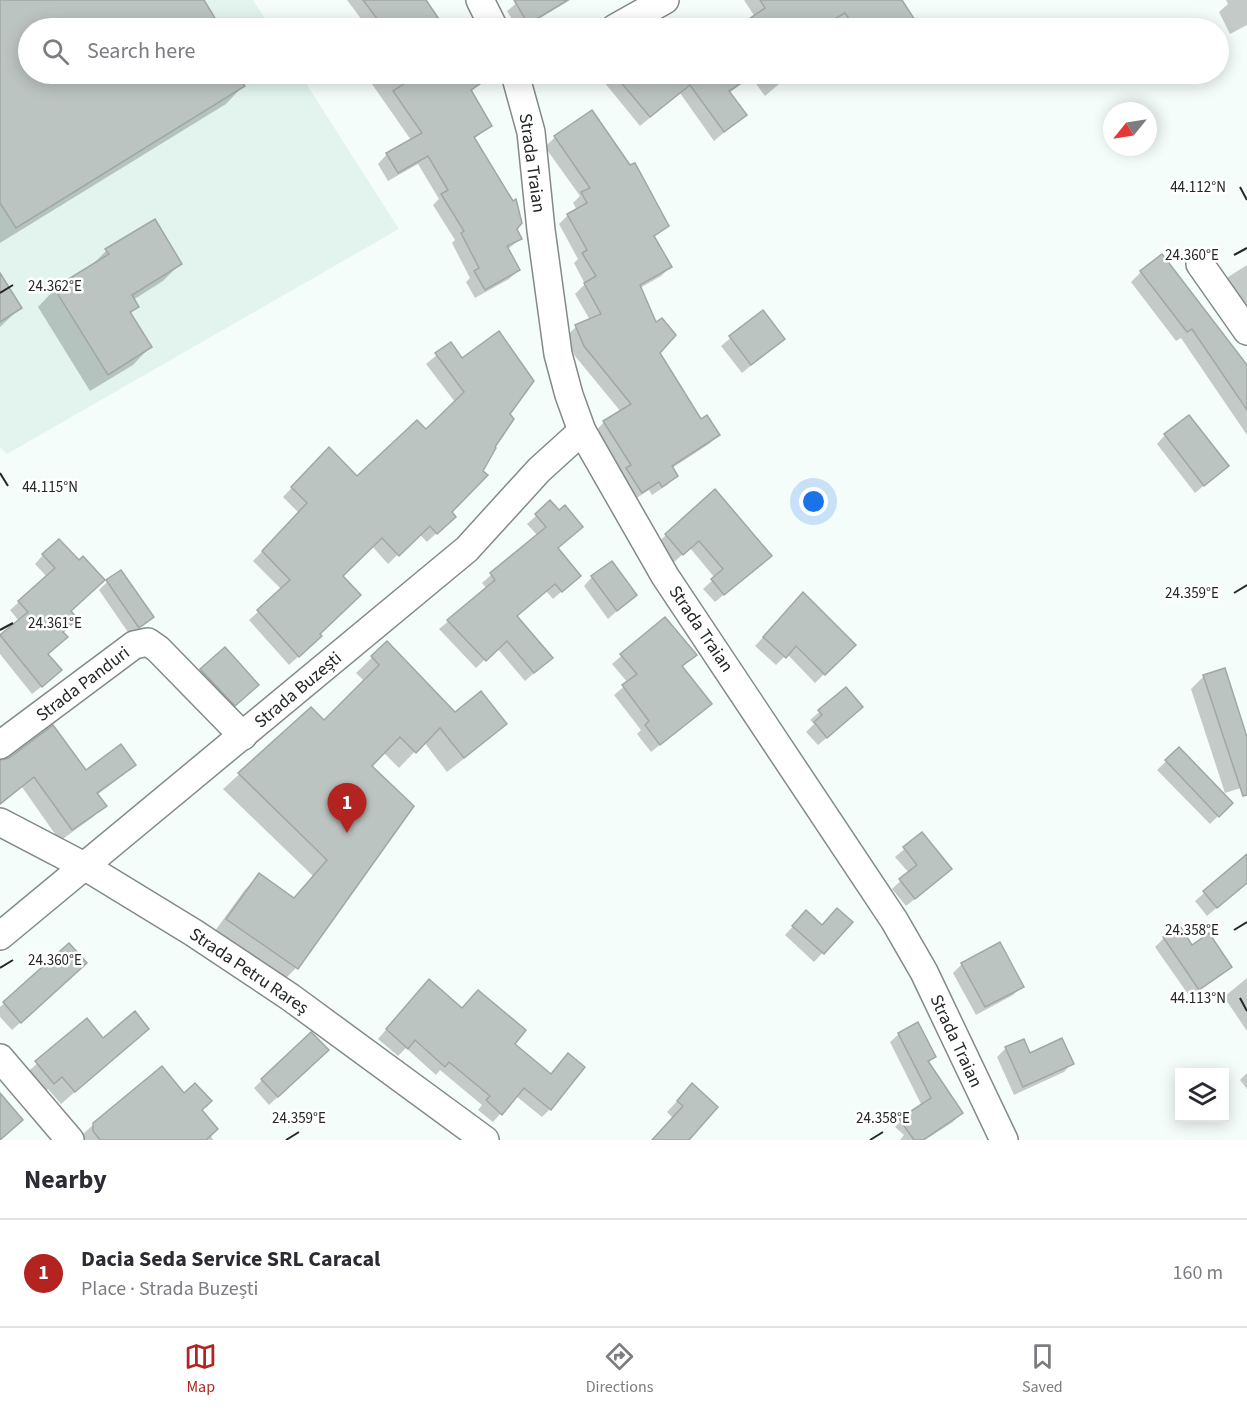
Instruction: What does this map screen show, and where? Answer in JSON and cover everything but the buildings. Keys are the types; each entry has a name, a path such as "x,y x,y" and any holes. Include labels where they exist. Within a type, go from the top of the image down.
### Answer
{"street":[{"path":"480,0 489,18"},
{"path":"633,18 665,0"},
{"name":"Strada Traian","path":"518,84 531,132 541,231 558,354 582,431 666,576 894,920 924,972 1004,1140"},
{"path":"1200,264 1247,331"},
{"name":"Strada Buzești","path":"0,936 467,549 539,470 582,431"},
{"name":"Strada Panduri","path":"0,746 134,645 148,642 158,649 243,736"},
{"name":"Strada Petru Rareș","path":"0,822 86,867 194,933 290,997 485,1140"},
{"path":"0,1058 70,1140"}],"shaded area":[{"path":"0,0 253,0 265,18 18,18 18,84 306,84 399,229 7,454 0,447"}],"place":[{"name":"Dacia Seda Service SRL Caracal","path":"347,833"}]}
